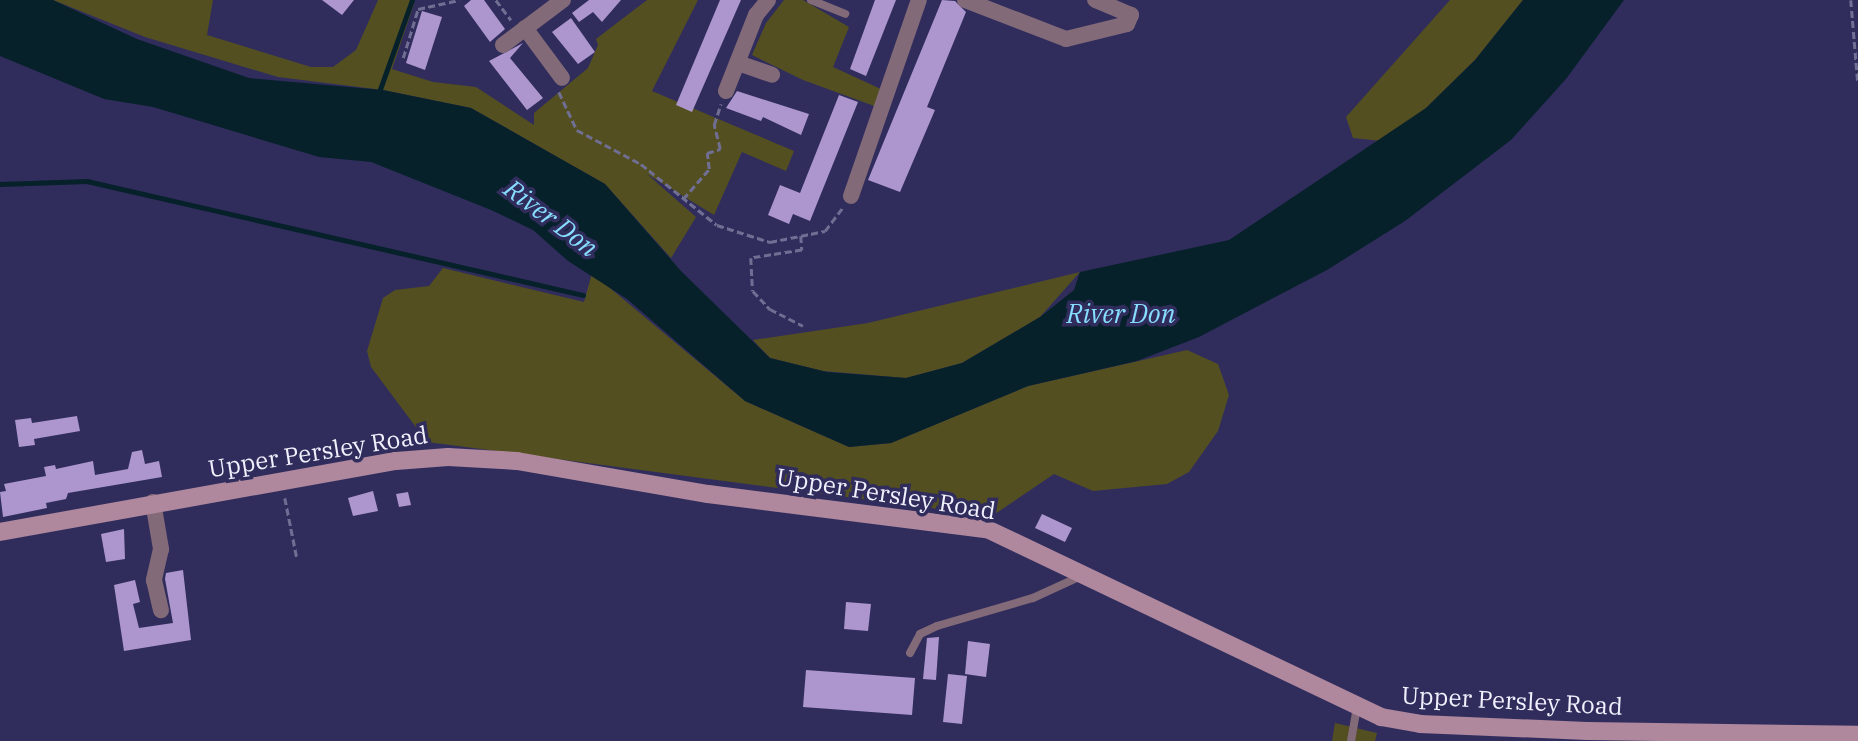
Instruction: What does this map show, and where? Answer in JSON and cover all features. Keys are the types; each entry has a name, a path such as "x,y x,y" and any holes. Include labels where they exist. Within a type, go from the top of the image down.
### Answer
{"street":[{"path":"562,78 514,37 563,0"},
{"path":"726,91 756,15 768,0"},
{"path":"851,196 919,0"},
{"path":"965,0 983,3 1066,39 1126,24 1131,15 1095,0"},
{"path":"738,63 772,75"},
{"name":"Upper Persley Road","path":"0,532 153,502 435,458 517,461 708,494 987,529 1086,574 1357,708 1420,723 1587,731 1858,735"},
{"path":"153,502 161,549 154,580 161,610"}],"lane":[{"path":"811,0 845,14"},
{"path":"910,653 920,634 937,626 1046,593 1086,574"},
{"path":"1350,741 1357,708"}],"path":[{"path":"403,58 418,9 459,0"},
{"path":"496,0 511,20 509,31 514,37"},
{"path":"1851,0 1858,84"},
{"path":"562,78 554,81 577,130 641,164 718,225 770,242 825,232 851,196"},
{"path":"683,199 709,169 707,153 720,149 714,125 726,91"},
{"path":"801,236 802,250 751,258 753,291 770,309 803,326"},
{"path":"281,481 297,558"}],"shaded area":[{"path":"53,0 213,0 207,35 311,67 333,67 356,50 378,0 411,0 414,4 392,69 433,82 476,87 534,125 534,113 588,68 598,45 596,39 647,0 698,0 652,91 794,151 786,171 742,152 714,215 647,174 696,217 671,258 605,184 471,108 383,90 278,77 145,37"},
{"path":"784,0 803,0 849,27 833,67 883,90 877,107 803,80 752,55 766,23"},
{"path":"1450,0 1523,0 1475,60 1426,108 1381,141 1353,138 1346,117"},
{"path":"443,268 584,302 592,273 745,401 849,447 891,443 1028,386 1187,350 1218,364 1229,395 1218,431 1189,472 1167,484 1093,491 1054,474 992,516 427,442 371,367 367,351 383,298 395,290 429,286"},
{"path":"1080,272 1040,317 962,363 906,378 823,371 770,358 753,340 868,323"},
{"path":"1335,723 1377,733 1375,741 1332,741"}],"water":[{"name":"River Don","path":"0,0 53,0 137,39 249,78 383,90 471,108 605,184 681,271 770,358 827,372 906,378 962,363 1040,317 1074,290 1080,272 1229,240 1426,108 1475,60 1523,0 1624,0 1566,79 1511,140 1405,221 1327,270 1199,337 1137,361 1028,386 891,443 849,447 745,401 627,299 568,261 533,230 491,210 371,162 319,157 153,107 104,99 0,56"}],"building":[{"path":"322,0 354,0 342,15"},
{"path":"471,0 484,0 505,29 490,42 464,6"},
{"path":"589,0 621,0 602,22 593,12 579,22 572,13"},
{"path":"720,0 741,0 692,112 676,105"},
{"path":"875,0 896,0 866,76 850,69"},
{"path":"942,0 955,1 966,12 927,107 935,110 900,192 868,180"},
{"path":"422,11 442,17 425,70 406,63"},
{"path":"571,18 595,52 578,64 552,32"},
{"path":"523,43 510,58 543,98 527,110 489,61"},
{"path":"737,91 809,114 801,135 763,117 761,121 726,108"},
{"path":"839,95 858,102 810,221 793,214 789,224 768,215 780,185 800,193"},
{"path":"77,416 80,431 34,439 35,445 19,447 15,420 31,418 32,423"},
{"path":"142,450 145,464 159,461 162,477 68,493 66,499 46,503 47,508 3,517 0,492 6,491 4,484 46,476 44,467 55,465 56,469 93,461 95,475 128,469 132,452"},
{"path":"373,491 378,511 353,516 348,498"},
{"path":"408,492 411,505 399,507 396,494"},
{"path":"1042,514 1072,528 1065,542 1035,528"},
{"path":"124,529 125,559 106,562 101,534"},
{"path":"183,570 191,640 124,651 114,585 135,580 140,602 133,604 139,628 173,623 166,573"},
{"path":"846,602 871,604 868,631 844,629"},
{"path":"939,637 936,680 923,679 927,638"},
{"path":"968,641 990,644 986,677 965,674"},
{"path":"806,670 915,678 912,715 803,707"},
{"path":"948,674 967,676 962,724 943,722"}],"waterway":[{"path":"378,95 412,0"},
{"path":"0,184 87,181 583,295"}]}
